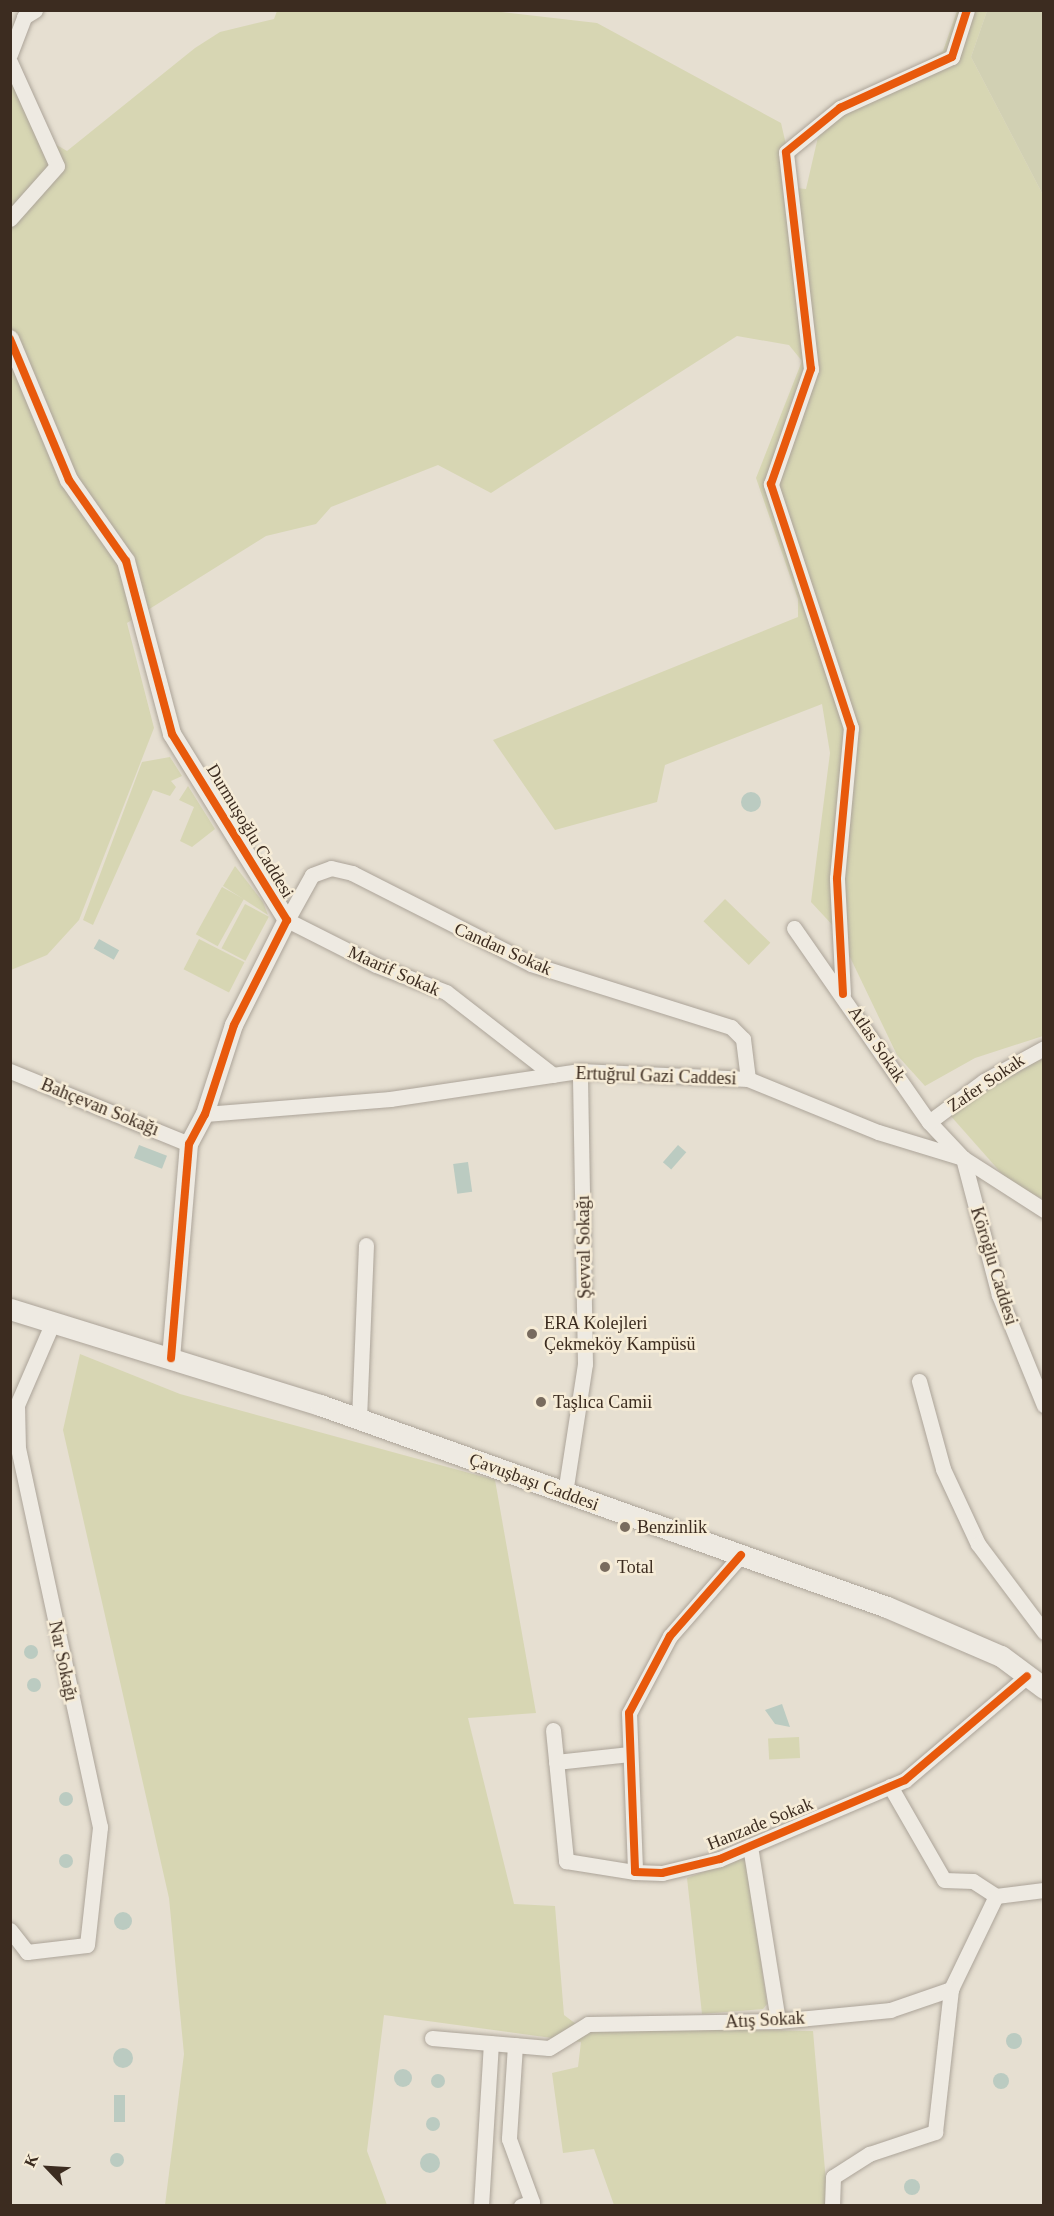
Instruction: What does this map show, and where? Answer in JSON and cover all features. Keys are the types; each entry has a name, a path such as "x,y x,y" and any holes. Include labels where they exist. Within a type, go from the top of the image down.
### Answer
{"main road":[{"name":"Çavuşbaşı Caddesi","path":"10,1309 359,1419 918,1620 1001,1656 1044,1689"}],"street":[{"path":"10,54 24,16 35,10"},
{"path":"843,994 837,878 851,728 771,484 811,369 786,152 840,108 952,57 967,10"},
{"path":"10,62 57,166 10,219"},
{"name":"Durmuşoğlu Caddesi","path":"10,339 69,480 126,561 172,734 287,920 234,1025 205,1114 189,1144 171,1358"},
{"name":"Candan Sokak","path":"287,920 312,875 320,870 342,870 531,964 730,1027 743,1040 748,1079"},
{"name":"Maarif Sokak","path":"287,920 446,992 553,1075"},
{"name":"Atlas Sokak","path":"794,928 843,994 929,1122 963,1158"},
{"name":"Zafer Sokak","path":"929,1122 1044,1048"},
{"name":"Bahçevan Sokağı","path":"10,1071 189,1144"},
{"name":"Ertuğrul Gazi Caddesi","path":"205,1114 390,1099 580,1071 748,1079 879,1132 963,1158 1044,1209"},
{"name":"Şevval Sokağı","path":"565,1493 585,1364 580,1071"},
{"name":"Köroğlu Caddesi","path":"963,1158 999,1295 1044,1405"},
{"path":"359,1419 366,1245"},
{"name":"Nar Sokağı","path":"10,1930 27,1952 87,1946 100,1827 18,1449 17,1405 53,1322"},
{"path":"919,1381 943,1469 978,1544 1044,1632"},
{"path":"635,1872 629,1713 670,1636 741,1556"},
{"name":"Hanzade Sokak","path":"556,1762 566,1861 635,1872 662,1873 750,1846 905,1780 1027,1676"},
{"path":"553,1730 556,1762 630,1754"},
{"path":"890,1786 944,1880 974,1881 996,1896 1044,1890"},
{"path":"750,1846 778,2021"},
{"path":"832,2205 833,2176 869,2154 935,2132 951,1989 996,1896"},
{"name":"Atış Sokak","path":"432,2038 549,2048 588,2024 778,2021 890,2010 951,1989"},
{"path":"482,2205 492,2043"},
{"path":"515,2045 509,2139 532,2202 521,2205"}],"green space":[{"path":"485,10 597,23 781,123 796,188 806,189 821,124 943,51 957,11 987,11 971,57 1043,195 1043,1036 975,1058 925,1086 897,1055 837,930 811,902 830,753 822,704 665,765 657,802 555,830 493,740 798,617 798,599 756,478 802,361 789,345 737,336 491,493 438,465 331,507 316,524 266,536 127,623 154,728 79,920 47,955 11,970 10,70 41,136 67,151 195,48 220,32 274,19 277,11"},
{"path":"987,11 1043,11 1043,195 971,57"},
{"path":"170,757 182,776 171,781 176,787 170,796 153,790 93,925 83,920 142,762"},
{"path":"188,786 215,829 192,847 180,841 194,807 179,800"},
{"path":"235,866 263,902 268,915 223,886"},
{"path":"222,887 244,899 218,946 196,934"},
{"path":"725,899 770,943 749,965 703,921"},
{"path":"245,904 269,917 245,961 222,948"},
{"path":"199,939 244,962 229,992 184,969"},
{"path":"1043,1057 1043,1199 1010,1183 949,1114"},
{"path":"80,1354 180,1394 495,1480 536,1713 468,1718 514,1904 555,1906 564,2015 580,2027 813,2031 828,2205 614,2205 594,2149 563,2153 552,2073 578,2067 581,2042 384,2015 367,2151 387,2205 165,2205 184,2054 169,1898 63,1430"},
{"path":"799,1737 800,1758 769,1760 768,1739"},
{"path":"741,1858 746,1859 767,2004 763,2009 702,2014 687,1878"}],"shaded area":[{"path":"747,792 755,792 761,798 761,806 755,812 747,812 741,806 741,798"},
{"path":"99,939 119,950 114,960 94,949"},
{"path":"139,1145 167,1156 162,1169 134,1158"},
{"path":"678,1145 686,1152 671,1170 663,1162"},
{"path":"468,1162 472,1192 457,1194 453,1164"},
{"path":"31,1645 36,1647 38,1652 36,1657 31,1659 26,1657 24,1652 26,1647"},
{"path":"34,1678 39,1680 41,1685 39,1690 34,1692 29,1690 27,1685 29,1680"},
{"path":"782,1704 790,1727 775,1724 765,1710"},
{"path":"63,1792 69,1792 73,1799 69,1806 63,1806 59,1802 59,1796"},
{"path":"66,1854 71,1856 73,1861 71,1866 66,1868 61,1866 59,1861 61,1856"},
{"path":"123,1912 129,1915 132,1921 129,1927 123,1930 117,1927 114,1921 117,1915"},
{"path":"1014,2033 1020,2035 1022,2041 1020,2047 1014,2049 1008,2047 1006,2041 1008,2035"},
{"path":"123,2048 130,2051 133,2058 130,2065 123,2068 116,2065 113,2058 116,2051"},
{"path":"403,2069 409,2072 412,2078 409,2084 403,2087 397,2084 394,2078 397,2072"},
{"path":"1001,2073 1007,2075 1009,2081 1007,2087 1001,2089 995,2087 993,2081 995,2075"},
{"path":"438,2074 443,2076 445,2081 443,2086 438,2088 433,2086 431,2081 433,2076"},
{"path":"114,2095 125,2095 125,2122 114,2122"},
{"path":"430,2117 436,2117 440,2124 436,2131 430,2131 426,2127 426,2121"},
{"path":"117,2153 122,2155 124,2160 122,2165 117,2167 112,2165 110,2160 112,2155"},
{"path":"430,2153 437,2156 440,2163 437,2170 430,2173 423,2170 420,2163 423,2156"},
{"path":"912,2179 918,2181 920,2187 918,2193 912,2195 906,2193 904,2187 906,2181"}],"cycle path":[{"path":"843,994 837,878 851,728 771,484 811,369 786,152 840,108 952,57 967,10"},
{"path":"10,339 69,480 126,561 172,734 287,920 234,1025 205,1114 189,1144 171,1358"},
{"path":"741,1555 670,1636 629,1713 635,1872 662,1873 720,1859 905,1780 1027,1676"}],"place":[{"name":"ERA Kolejleri Çekmeköy Kampüsü","path":"532,1334"},
{"name":"Taşlıca Camii","path":"541,1402"},
{"name":"Benzinlik","path":"625,1527"},
{"name":"Total","path":"605,1567"}]}
